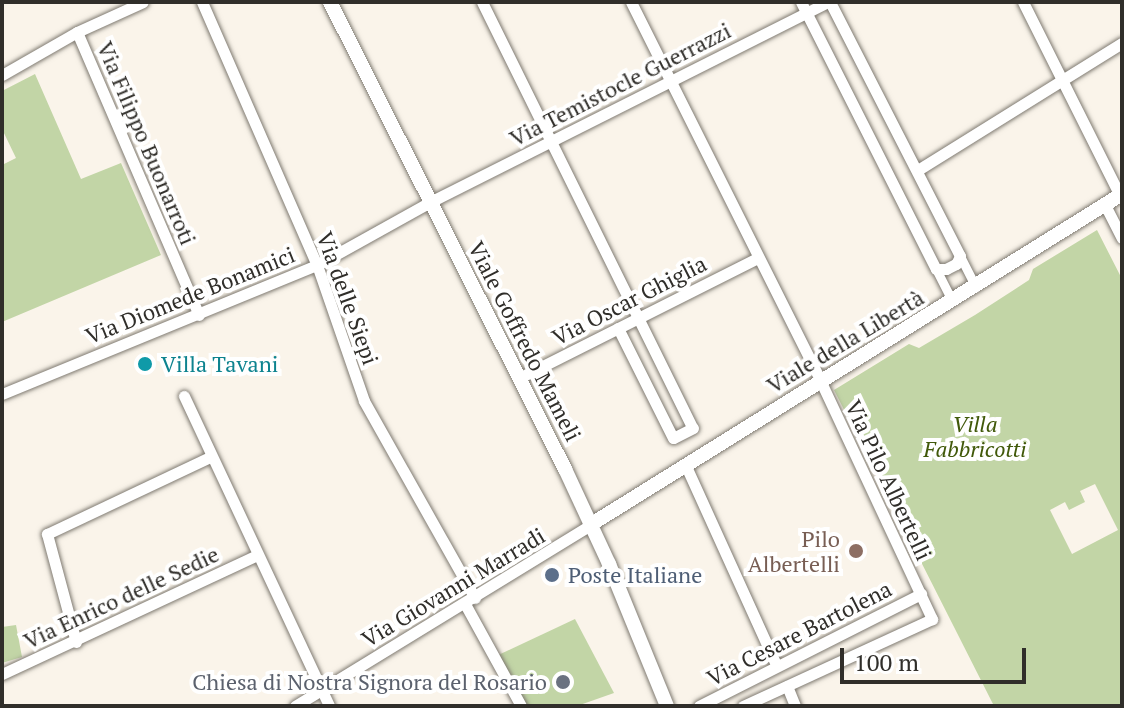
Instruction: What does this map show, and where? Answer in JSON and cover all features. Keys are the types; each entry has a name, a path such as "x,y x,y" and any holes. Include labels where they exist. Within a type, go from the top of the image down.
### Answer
{"street":[{"path":"2,75 77,32 143,2"},
{"name":"Via delle Siepi","path":"202,2 317,265 369,413 470,601 521,706"},
{"name":"Viale Goffredo Mameli","path":"330,2 590,525 667,706"},
{"path":"482,2 693,428 673,438 618,328"},
{"name":"Via Pilo Albertelli","path":"631,2 821,382 921,594"},
{"path":"829,2 976,287"},
{"name":"Via Temistocle Guerrazzi","path":"430,202 670,81 804,7 829,2"},
{"path":"1023,2 1121,195"},
{"path":"804,7 949,294"},
{"name":"Via Filippo Buonarroti","path":"77,32 199,315"},
{"path":"921,168 1122,43"},
{"name":"Viale della Libertà","path":"590,525 1121,195"},
{"name":"Via Diomede Bonamici","path":"2,394 317,265 430,202"},
{"path":"1105,205 1122,238"},
{"path":"936,269 956,264 960,256"},
{"name":"Via Oscar Ghiglia","path":"519,378 758,258"},
{"path":"184,396 329,706"},
{"path":"76,642 47,534 210,457"},
{"path":"685,464 776,665"},
{"name":"Via Giovanni Marradi","path":"295,706 590,525"},
{"name":"Via Enrico delle Sedie","path":"2,674 257,555"},
{"name":"Via Cesare Bartolena","path":"699,706 921,594 932,619 743,706"},
{"path":"787,686 795,706"}],"green space":[{"path":"35,74 81,179 121,163 161,255 2,322 2,165 16,158 2,129 2,91"},
{"name":"Villa Fabbricotti","path":"1097,230 1122,279 1122,706 994,706 834,390 909,344 919,348 975,315 1029,280 1033,269","holes":["1095,484 1118,530 1072,554 1050,510 1065,502 1069,510 1085,502 1080,491"]},
{"path":"575,619 614,693 577,706 521,706 494,657"},
{"path":"16,625 22,657 2,663 2,627"}],"place":[{"name":"Villa Tavani","path":"145,364"},
{"name":"Pilo Albertelli","path":"856,551"},
{"name":"Poste Italiane","path":"552,575"},
{"name":"Chiesa di Nostra Signora del Rosario","path":"563,682"}]}
